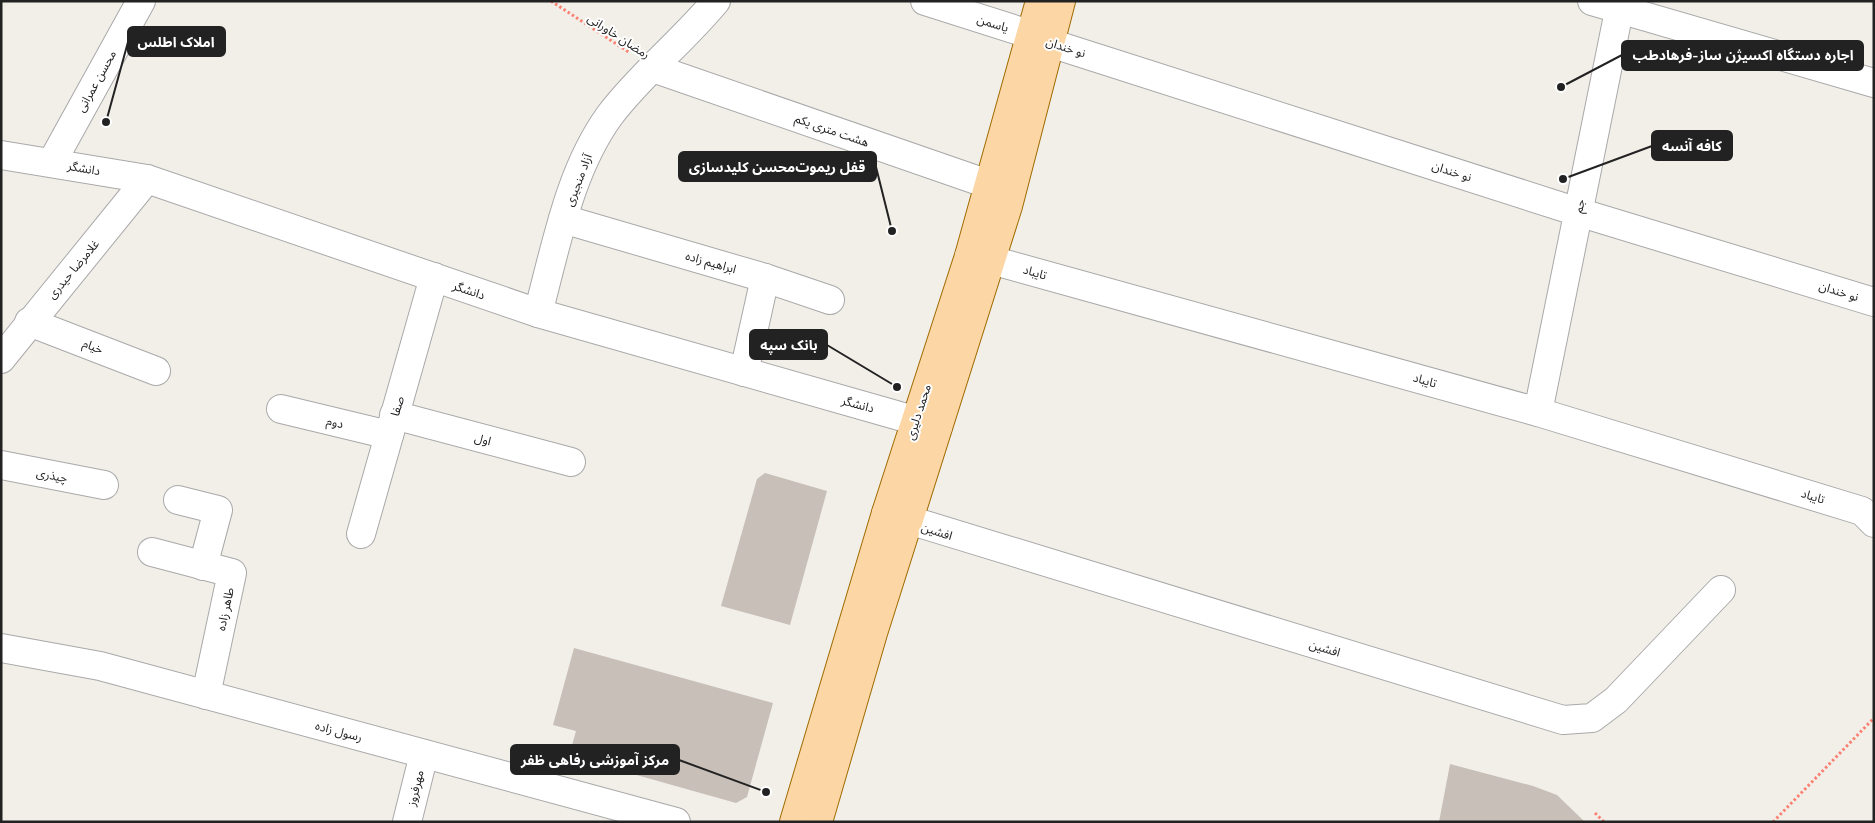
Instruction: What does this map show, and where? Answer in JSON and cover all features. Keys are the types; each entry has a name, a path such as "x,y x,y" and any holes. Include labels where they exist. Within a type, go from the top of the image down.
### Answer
{"main road":[{"name":"محمد دلیری","path":"1040,1 1041,39"},
{"name":"محمد دلیری","path":"794,822 897,517 980,258 1041,39 1061,1"},
{"name":"محمد دلیری","path":"818,822 897,517"}],"street":[{"name":"محسن عمرانی","path":"52,162 142,1"},
{"name":"آزاد منجیری","path":"538,313 563,219 586,155 610,115 716,1"},
{"name":"یاسمن","path":"925,1 1041,39"},
{"path":"1592,1 1620,5 1874,83"},
{"name":"جم","path":"1538,412 1620,5"},
{"name":"نو خندان","path":"1041,39 1578,212 1874,302"},
{"name":"هشت متری یکم","path":"653,68 1000,187"},
{"name":"دانشگر","path":"1,155 147,179 538,313 927,423"},
{"name":"غلامرضا حیدری","path":"1,359 147,179"},
{"name":"ابراهیم زاده","path":"563,219 766,278 830,300"},
{"name":"تایباد","path":"980,258 1538,412 1862,511 1874,523"},
{"name":"صفا","path":"361,534 434,277"},
{"path":"744,372 766,278"},
{"name":"خیام","path":"30,322 156,371"},
{"name":"دوم","path":"281,410 392,425"},
{"name":"اول","path":"392,425 571,462"},
{"name":"چیذری","path":"1,465 104,485"},
{"path":"178,500 218,510 204,566"},
{"name":"افشین","path":"897,517 1563,720 1592,718 1616,700 1721,590"},
{"name":"طاهر زاده","path":"152,552 232,573 206,695"},
{"name":"رسول زاده","path":"1,648 100,666 676,822"},
{"name":"مهرفروز","path":"407,822 424,754"}],"path":[{"name":"رمضان خاورانی","path":"551,1 653,68"},
{"path":"1773,822 1874,718"},
{"path":"1595,813 1604,822"}],"building":[{"path":"765,473 827,491 790,625 721,606 757,479"},
{"path":"574,648 773,703 747,797 736,803 569,756 576,731 553,725"},
{"path":"1450,764 1533,786 1557,795 1585,822 1439,822"}],"place":[{"name":"اجاره دستگاه اکسیژن ساز-فرهادطب","path":"1561,87"},
{"name":"املاک اطلس","path":"106,122"},
{"name":"کافه آنسه","path":"1563,179"},
{"name":"قفل ریموت‌محسن کلیدسازی","path":"892,231"},
{"name":"بانک سپه","path":"897,387"},
{"name":"مرکز آموزشی رفاهی ظفر","path":"766,792"}]}
